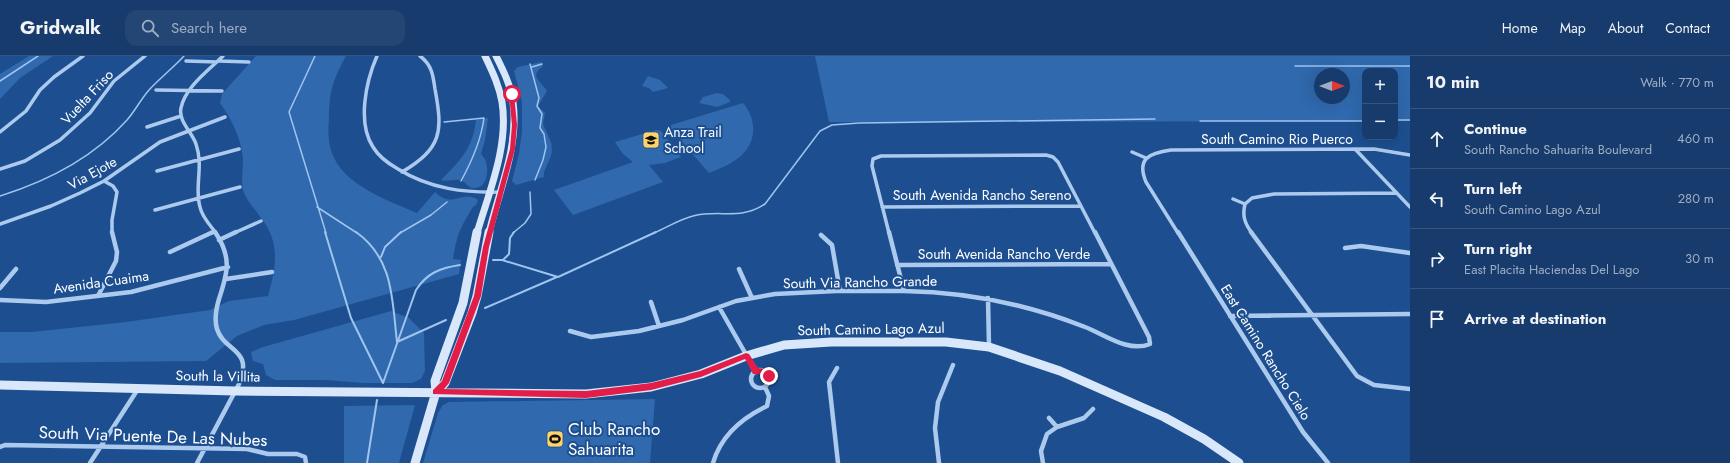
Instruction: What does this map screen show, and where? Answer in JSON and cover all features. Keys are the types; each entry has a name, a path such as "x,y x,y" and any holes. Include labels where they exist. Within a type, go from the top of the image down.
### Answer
{"street":[{"path":"0,132 26,111 40,90 54,77 83,56"},
{"name":"Vuelta Friso","path":"0,169 18,164 33,157 67,134 90,114 109,86 145,56"},
{"path":"197,463 243,373 242,360 237,349 225,340 217,331 215,322 226,279 228,267 227,259 220,240 200,210 200,160 194,139 181,116 180,107 190,91 223,56"},
{"path":"377,56 365,88 367,132 369,140 378,154 402,172 419,182 439,188 472,192 501,192"},
{"path":"402,172 415,164 430,150 437,138 439,128 440,113 432,72 428,63 420,56"},
{"path":"415,463 436,392 435,381 462,308 472,252 502,150 504,124 500,88 485,56"},
{"path":"436,392 445,383 472,313 477,296 488,240 512,149 514,111 512,94 505,74 496,56"},
{"path":"186,61 249,62"},
{"path":"156,90 222,91"},
{"path":"147,127 181,116"},
{"name":"Via Ejote","path":"0,224 51,206 104,181 160,142 225,117"},
{"path":"157,171 239,149"},
{"name":"South Camino Rio Puerco","path":"1146,158 1156,153 1171,150 1387,150 1410,155"},
{"path":"1355,150 1410,206"},
{"path":"1132,152 1146,158"},
{"path":"904,291 872,166 872,162 876,157 1046,155 1053,158 1058,162 1111,264"},
{"name":"East Camino Rancho Cielo","path":"1146,158 1141,167 1141,174 1303,432 1328,463"},
{"path":"98,296 116,261 117,252 112,234 112,220 117,192 113,186 104,181"},
{"path":"155,210 240,187"},
{"path":"1397,193 1274,194 1252,198 1245,204 1243,212 1246,225 1356,376 1374,385 1410,389"},
{"path":"1233,199 1245,204"},
{"name":"South Avenida Rancho Sereno","path":"882,206 1081,206"},
{"path":"220,240 261,221"},
{"path":"170,252 214,232"},
{"path":"821,235 832,245 840,291"},
{"path":"1345,248 1361,246 1410,253"},
{"name":"South Avenida Rancho Verde","path":"897,265 1111,264"},
{"name":"South Via Rancho Grande","path":"570,331 584,336 627,334 681,320 752,298 796,292 904,291 934,292 988,298 1044,312 1086,327 1134,347 1147,347 1150,344 1149,337 1111,264"},
{"name":"Avenida Cuaima","path":"0,300 46,302 131,292 228,267"},
{"path":"739,268 752,298"},
{"path":"0,288 16,269"},
{"path":"226,279 272,272"},
{"path":"988,298 989,347"},
{"path":"651,302 658,326"},
{"path":"719,307 756,372"},
{"path":"1230,316 1410,314"},
{"name":"South Camino Lago Azul","path":"436,392 593,394 651,387 701,374 746,356 784,345 831,342 946,342 989,347 1060,371 1164,417 1204,440 1239,463"},
{"path":"939,463 935,428 938,402 952,365"},
{"path":"837,368 829,382 838,463"},
{"path":"763,371 769,376 770,382 765,387 757,387 751,382 751,376 756,372 763,371"},
{"name":"South la Villita","path":"0,385 235,391 436,392"},
{"path":"713,463 714,456 722,441 740,423 756,411 767,406 770,401 769,394 765,387"},
{"path":"90,463 138,389"},
{"path":"1043,463 1041,451 1047,434 1057,426 1084,418 1094,409"},
{"path":"1049,418 1057,426"},
{"name":"South Via Puente De Las Nubes","path":"0,447 5,445 247,450 268,454 297,454 305,457 306,463"}],"shaded area":[{"path":"29,56 53,56 20,78 0,99 0,74"},
{"path":"256,56 346,56 335,79 331,93 328,127 332,153 346,174 356,183 393,203 417,213 435,192 441,197 452,200 472,197 478,200 462,226 456,243 453,259 461,260 459,274 294,320 264,325 237,336 206,361 0,363 0,332 32,332 126,322 210,310 229,301 268,296 275,265 272,237 267,227 244,194 242,182 242,151 232,123 220,103 222,94"},
{"path":"815,56 1410,56 1410,121 1398,121 1398,68 1362,68 1362,121 829,122"},
{"path":"541,62 543,66 536,76 547,91 538,106 545,113 543,124 551,142 551,156 544,172 544,177 516,185 512,181 519,154 522,131 522,102 514,71 518,67"},
{"path":"648,76 660,80 668,88 653,92 649,88 642,86"},
{"path":"717,93 723,94 730,100 730,102 717,107 699,103 703,97"},
{"path":"743,103 748,110 753,125 752,139 744,153 737,159 724,167 709,173 670,128 671,125"},
{"path":"488,118 485,140 481,154 487,166 487,175 484,183 478,188 473,188 460,180 441,180 460,160 469,146 476,120"},
{"path":"656,130 661,131 681,157 665,163 649,165 663,182 573,215 554,190 633,162 623,154 615,142"},
{"path":"391,311 409,318 424,333 425,371 421,379 412,383 275,380 266,375 263,364 253,361 251,352 263,347"},
{"name":"Club Rancho Sahuarita","path":"655,399 650,463 423,463 438,413 443,405 449,402"},
{"path":"415,405 399,463 344,463 344,406"}],"waterway":[{"path":"0,81 38,56"},
{"path":"0,196 35,183 69,167 100,146 127,120 149,90 184,56"},
{"path":"315,56 289,112 318,208"},
{"path":"530,64 539,98 537,106 542,114 540,128 544,134 546,147 543,160 535,180"},
{"path":"532,67 542,64"},
{"path":"1295,66 1410,66"},
{"path":"444,122 484,118 476,151 461,181"},
{"path":"656,232 688,217 703,214 747,212 765,204 820,131 832,125 859,123 1155,119"},
{"path":"1398,120 1410,120"},
{"path":"1200,121 1362,121"},
{"path":"514,232 525,223 531,214 530,192"},
{"path":"400,233 431,215 447,202"},
{"path":"318,208 357,233"},
{"path":"318,208 326,233"},
{"path":"325,232 351,318 383,383 398,342"},
{"path":"356,232 378,255 389,281 398,342"},
{"path":"381,257 385,247 401,232"},
{"path":"503,260 509,254 510,238 514,232"},
{"path":"493,260 502,260 558,277 656,232"},
{"path":"398,342 416,290 420,284 429,275 435,272 460,265"},
{"path":"485,308 557,277"},
{"path":"398,342 446,320"},
{"path":"367,463 377,400"}],"place":[{"name":"Anza Trail School","path":"651,140"},
{"name":"Club Rancho Sahuarita","path":"555,439"}],"route":[{"path":"512,94 514,136 511,156 489,232 477,296 445,383 436,392 586,394 651,387 701,374 746,356 756,372 763,371 769,376"}]}
